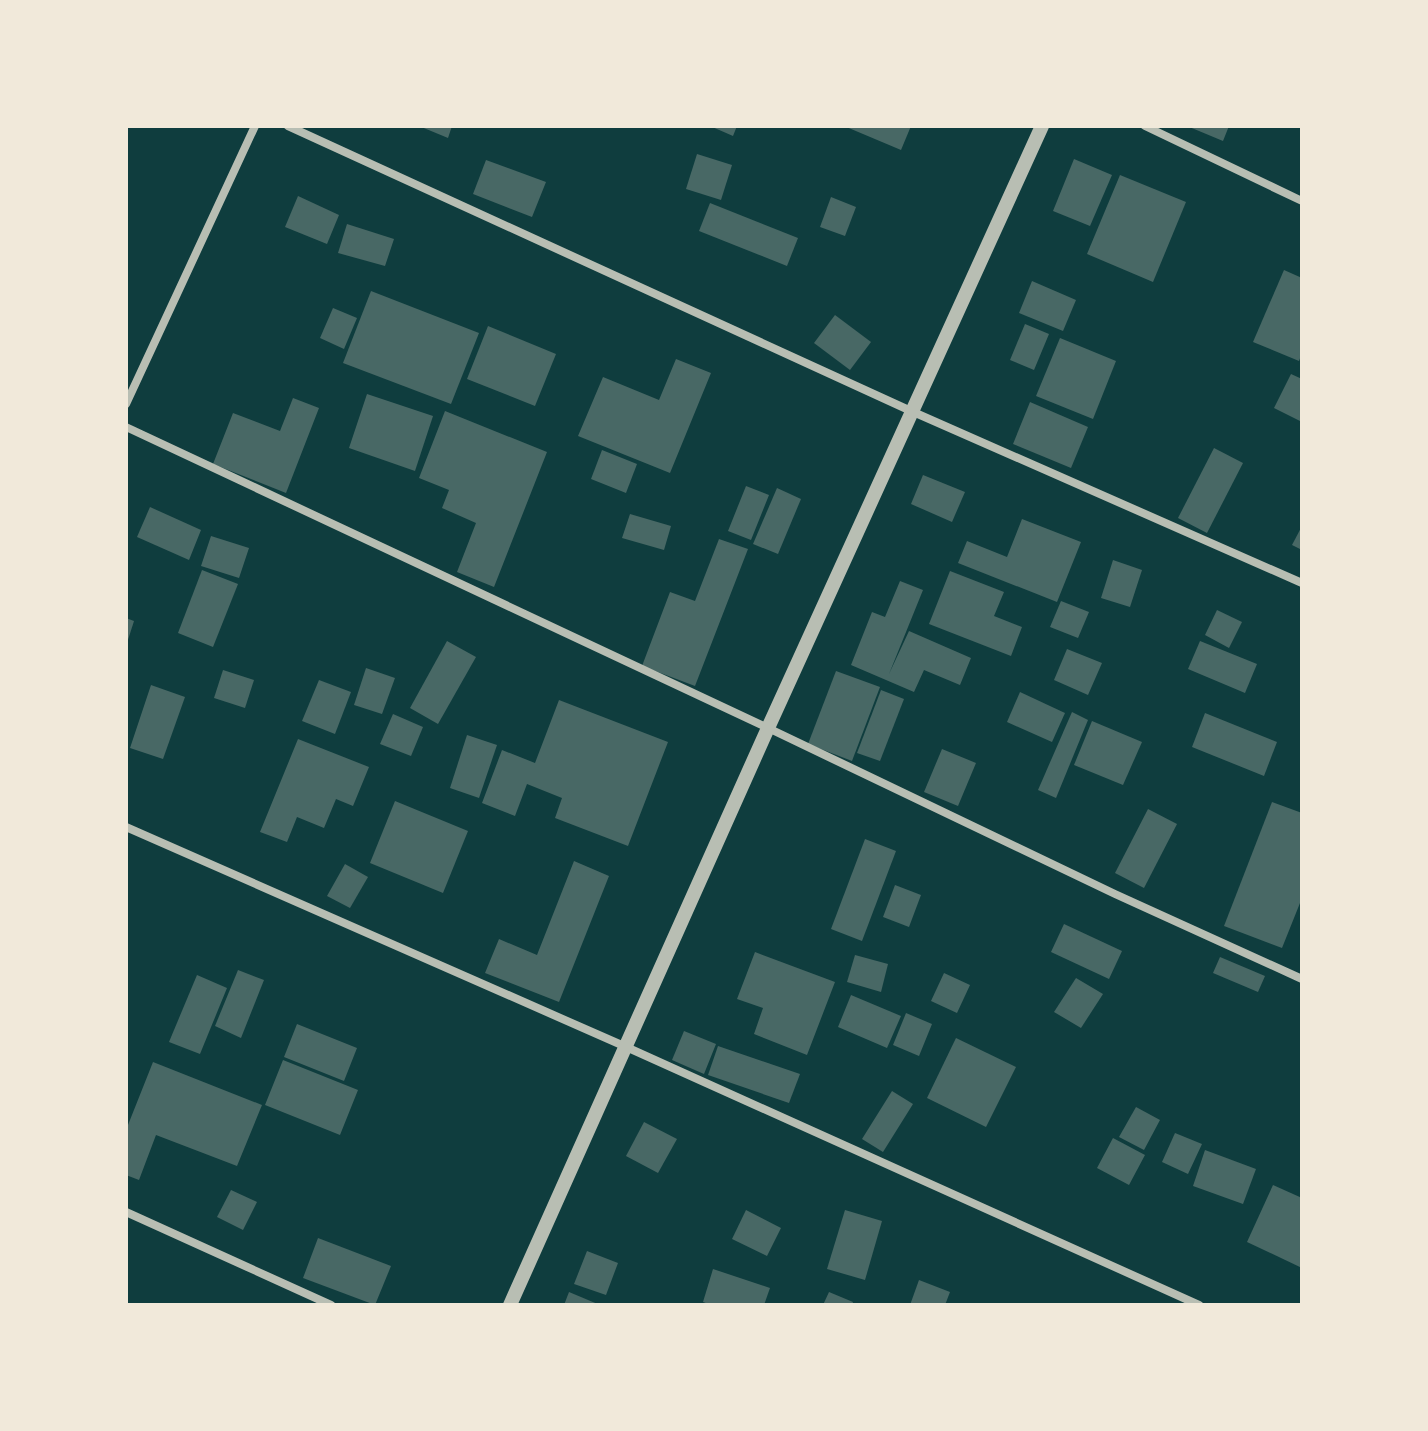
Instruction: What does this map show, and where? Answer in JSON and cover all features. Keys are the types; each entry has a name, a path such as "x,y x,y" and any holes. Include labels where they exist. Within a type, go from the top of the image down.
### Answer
{"street":[{"path":"126,404 255,126"},
{"path":"288,126 911,411 1302,583"},
{"path":"510,1305 624,1046 1042,126"},
{"path":"1145,126 1302,201"},
{"path":"126,427 1115,894 1302,979"},
{"path":"126,827 624,1046 1199,1305"},
{"path":"126,1212 331,1305"}],"building":[{"path":"419,126 452,126 448,138"},
{"path":"710,126 737,126 733,136"},
{"path":"844,126 911,126 901,150"},
{"path":"1187,126 1229,126 1223,141"},
{"path":"697,154 732,165 721,200 686,189"},
{"path":"1074,159 1112,175 1090,226 1053,211"},
{"path":"486,160 546,182 532,217 473,194"},
{"path":"1120,175 1186,202 1153,282 1087,254"},
{"path":"298,196 339,215 327,244 285,227"},
{"path":"831,197 856,207 845,236 820,227"},
{"path":"710,203 798,238 787,266 699,231"},
{"path":"347,224 394,239 385,266 338,253"},
{"path":"1284,270 1302,278 1302,353 1299,361 1253,342"},
{"path":"1032,281 1076,300 1063,331 1019,313"},
{"path":"371,291 479,333 451,404 343,363"},
{"path":"333,308 357,318 344,349 320,338"},
{"path":"835,315 871,342 850,370 814,343"},
{"path":"1025,324 1049,334 1034,370 1010,360"},
{"path":"488,326 556,354 535,406 467,379"},
{"path":"1060,338 1116,361 1093,419 1036,396"},
{"path":"676,359 711,373 670,473 578,436 603,377 659,400"},
{"path":"1291,374 1302,379 1302,422 1274,408"},
{"path":"367,394 433,416 415,471 349,448"},
{"path":"293,398 319,408 286,493 213,464 233,413 280,431"},
{"path":"1030,402 1088,427 1071,468 1013,444"},
{"path":"445,411 547,452 494,587 457,572 476,523 442,508 449,490 419,478"},
{"path":"1214,448 1243,463 1207,533 1178,518"},
{"path":"602,450 637,464 626,493 591,479"},
{"path":"923,475 965,492 952,522 911,504"},
{"path":"746,486 769,495 751,540 728,531"},
{"path":"777,488 801,499 778,554 753,544"},
{"path":"150,507 201,530 189,560 137,537"},
{"path":"630,514 671,526 664,550 622,538"},
{"path":"1022,519 1081,542 1057,602 958,563 967,541 1007,557"},
{"path":"1302,526 1302,550 1292,545"},
{"path":"211,536 249,548 239,578 201,566"},
{"path":"719,539 748,549 695,686 642,666 670,592 695,601"},
{"path":"1113,560 1142,570 1130,607 1101,598"},
{"path":"202,570 238,584 213,647 178,633"},
{"path":"950,571 1004,592 994,616 1022,627 1011,656 929,624"},
{"path":"900,581 923,590 889,674 909,631 971,658 960,685 924,670 914,692 851,665 872,612 885,617"},
{"path":"1061,601 1089,612 1078,638 1050,627"},
{"path":"1217,610 1242,622 1229,648 1205,635"},
{"path":"126,618 134,621 127,643 126,643"},
{"path":"447,641 476,657 438,724 410,708"},
{"path":"1200,641 1257,664 1245,693 1188,669"},
{"path":"1067,649 1102,663 1088,695 1054,680"},
{"path":"366,668 395,678 382,714 354,705"},
{"path":"223,670 254,680 245,708 214,698"},
{"path":"836,671 880,687 852,761 808,744"},
{"path":"319,680 351,692 335,734 302,721"},
{"path":"151,685 185,697 163,759 130,748"},
{"path":"881,690 904,699 880,761 857,753"},
{"path":"1020,692 1065,713 1052,742 1007,722"},
{"path":"559,700 668,742 628,846 555,818 562,798 527,784 515,816 482,803 502,750 535,763"},
{"path":"1072,712 1088,720 1056,798 1038,790"},
{"path":"1205,713 1277,742 1264,776 1192,747"},
{"path":"393,714 423,727 411,756 380,744"},
{"path":"1092,721 1142,742 1123,785 1074,765"},
{"path":"467,735 497,745 479,798 450,788"},
{"path":"298,739 369,767 353,806 336,799 324,828 297,817 287,842 260,832"},
{"path":"942,749 976,763 958,806 924,792"},
{"path":"395,801 468,831 443,893 370,863"},
{"path":"1272,802 1302,813 1302,898 1282,948 1224,926"},
{"path":"1148,809 1177,824 1144,888 1115,873"},
{"path":"865,839 896,851 862,941 831,929"},
{"path":"574,861 609,876 559,1002 485,973 499,939 537,955"},
{"path":"345,864 368,877 350,908 327,896"},
{"path":"895,885 921,895 909,927 883,917"},
{"path":"1064,924 1122,951 1109,979 1051,952"},
{"path":"755,952 835,982 807,1055 754,1034 763,1008 737,999"},
{"path":"855,955 888,964 881,992 847,982"},
{"path":"1220,957 1265,976 1258,992 1213,973"},
{"path":"238,970 264,980 241,1038 215,1026"},
{"path":"944,973 970,985 957,1013 931,1001"},
{"path":"197,975 227,988 200,1054 169,1042"},
{"path":"1076,978 1103,994 1081,1028 1054,1012"},
{"path":"851,995 901,1016 887,1048 838,1027"},
{"path":"906,1013 932,1024 919,1056 893,1045"},
{"path":"297,1024 357,1048 344,1081 284,1057"},
{"path":"684,1031 716,1044 704,1074 672,1060"},
{"path":"956,1038 1016,1067 986,1127 927,1098"},
{"path":"718,1046 800,1074 789,1103 708,1075"},
{"path":"283,1060 358,1090 340,1135 265,1105"},
{"path":"153,1062 262,1105 237,1166 156,1135 139,1180 126,1175 126,1130"},
{"path":"892,1091 913,1104 883,1152 862,1139"},
{"path":"1136,1107 1160,1120 1144,1150 1119,1137"},
{"path":"644,1122 677,1139 658,1173 626,1156"},
{"path":"1175,1133 1202,1144 1188,1174 1162,1162"},
{"path":"1113,1138 1145,1155 1129,1185 1097,1168"},
{"path":"1205,1150 1256,1169 1243,1204 1193,1186"},
{"path":"1273,1185 1302,1198 1302,1268 1247,1242"},
{"path":"231,1190 257,1202 243,1230 217,1217"},
{"path":"746,1210 781,1228 767,1256 732,1239"},
{"path":"845,1210 882,1221 865,1280 827,1269"},
{"path":"318,1238 391,1266 375,1305 303,1278"},
{"path":"587,1251 618,1263 606,1295 574,1284"},
{"path":"713,1269 770,1288 764,1305 711,1305 703,1302"},
{"path":"919,1280 950,1292 945,1305 910,1305"},
{"path":"569,1292 600,1305 564,1305"},
{"path":"829,1292 853,1302 852,1305 823,1305"}]}
